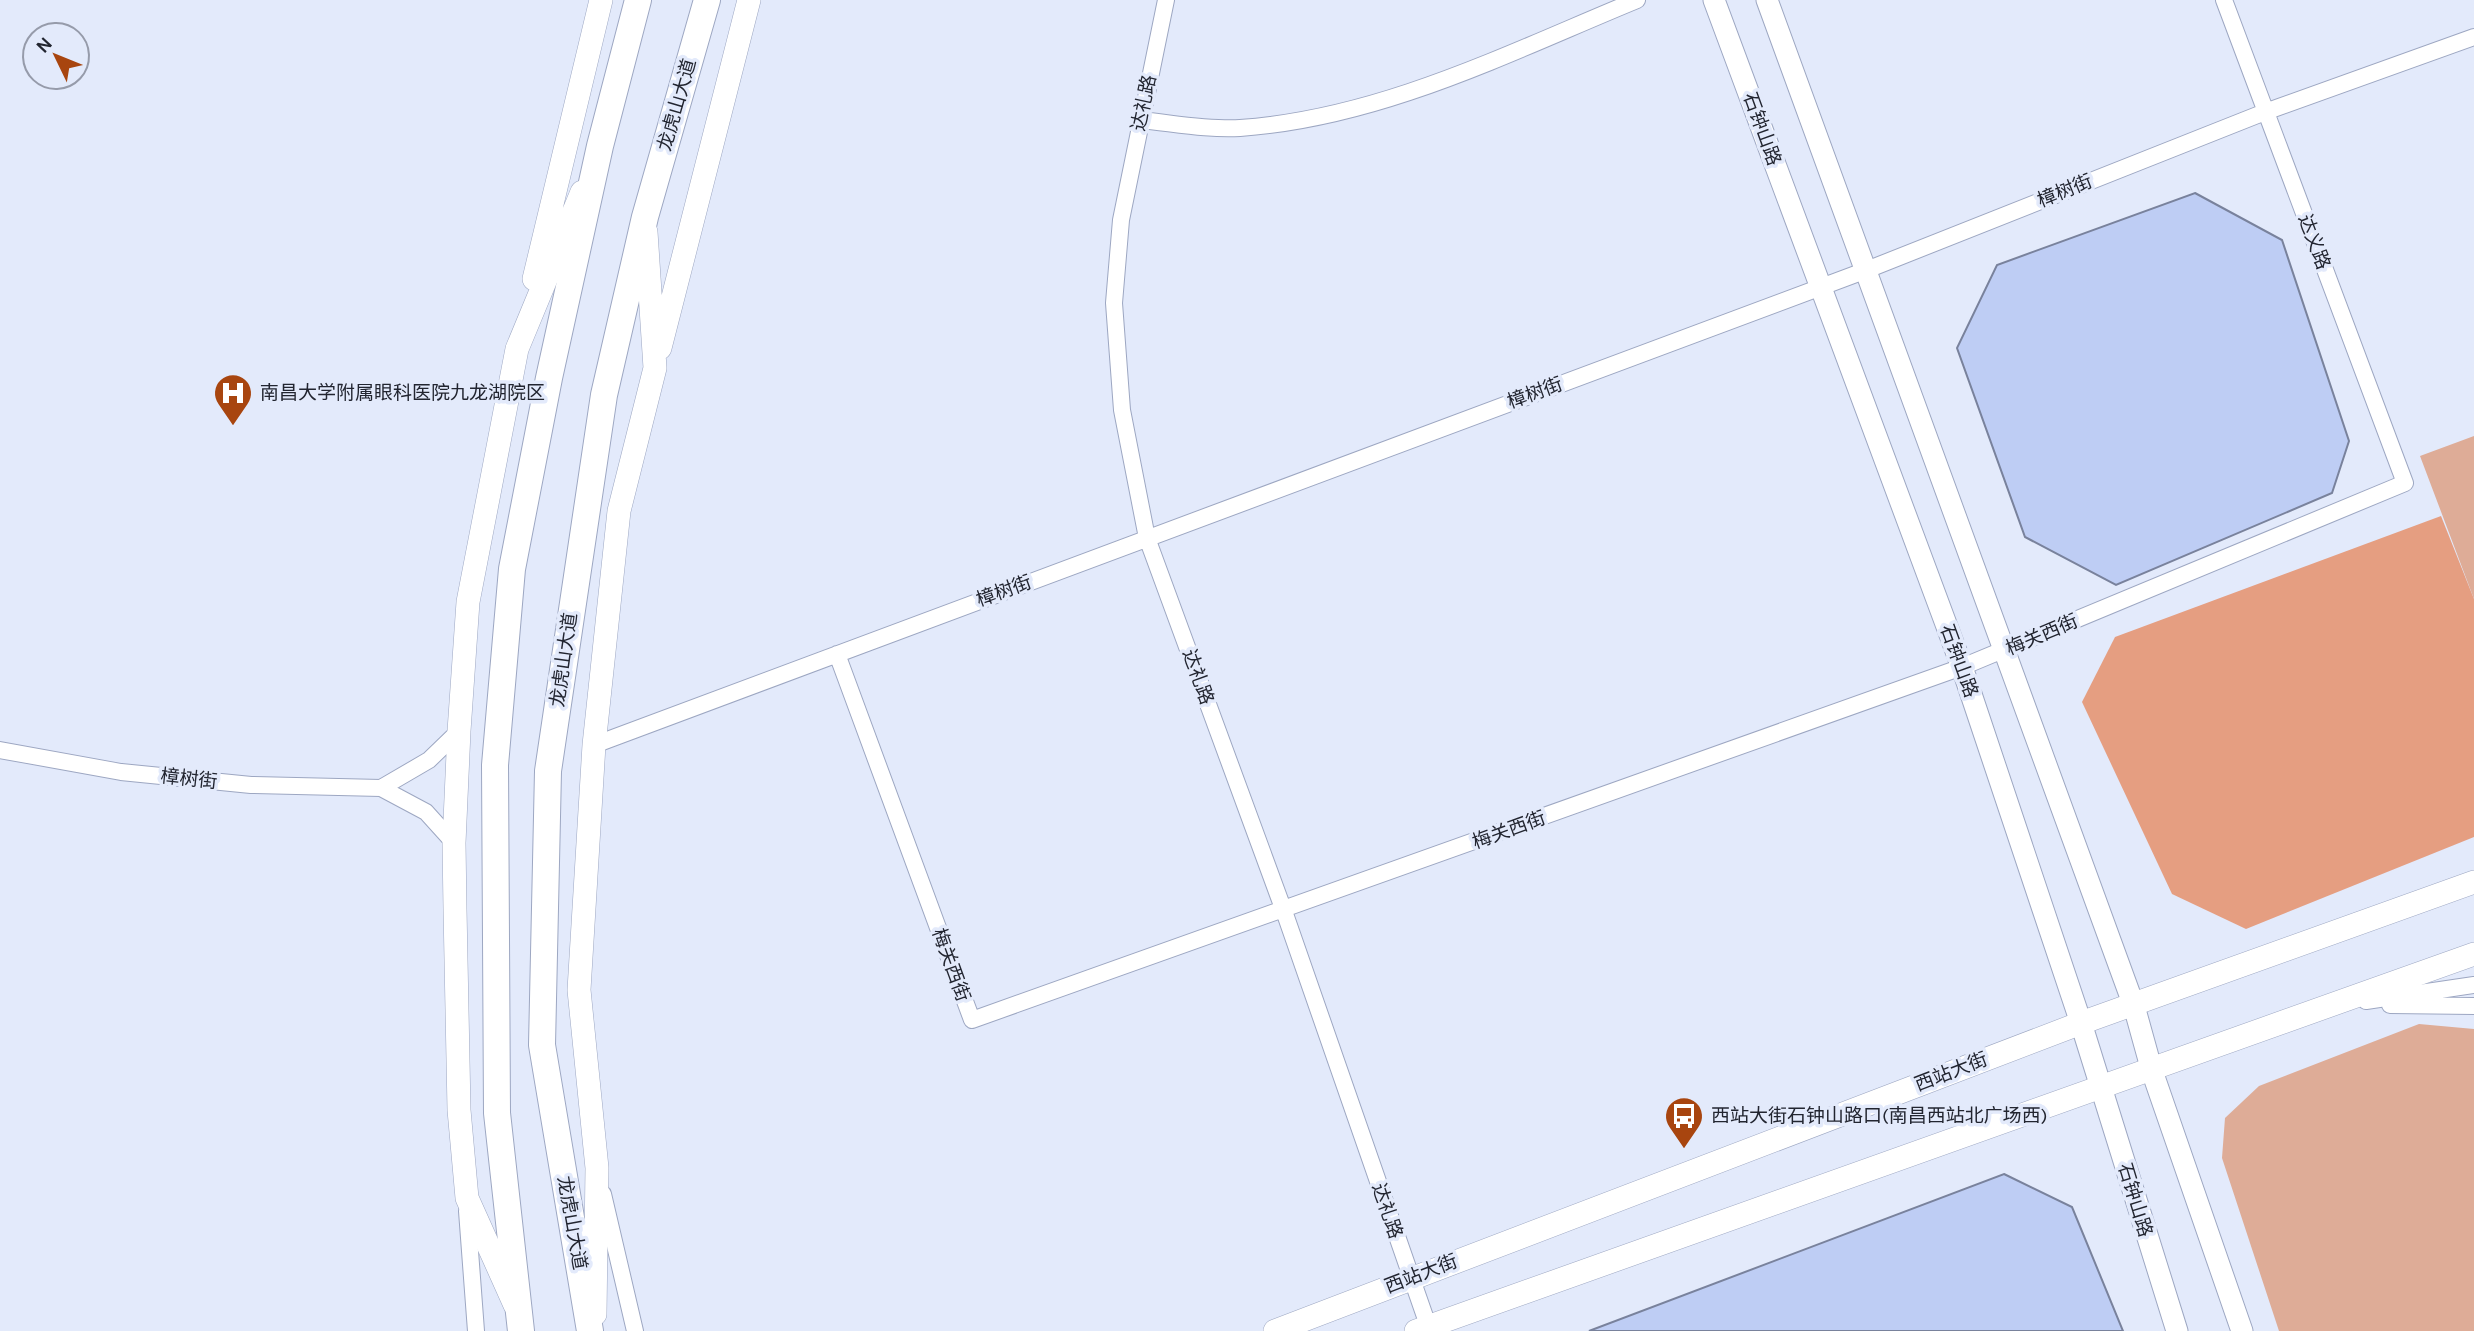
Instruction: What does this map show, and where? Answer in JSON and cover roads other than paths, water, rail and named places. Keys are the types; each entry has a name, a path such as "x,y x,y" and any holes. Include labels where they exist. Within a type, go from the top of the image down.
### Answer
{"main road":[{"path":"519,1320 467,1198 459,1110 454,843 459,731 468,602 517,349 601,0"},
{"path":"519,1320 497,1113 495,765 512,569 549,378 600,146 638,0"},
{"name":"龙虎山大道","path":"592,1331 542,1045 548,771 604,395 645,217 707,0"},
{"path":"592,1331 597,1168 579,990 594,744 619,511 749,0"},
{"path":"517,349 600,146"},
{"path":"645,217 655,368"},
{"name":"西站大街","path":"1275,1331 2081,1023 2474,882"},
{"path":"1424,1329 2339,1005 2474,954"}],"street":[{"name":"达礼路","path":"1167,0 1121,220 1114,303 1122,410 1147,538 1284,911 1410,1278 1424,1329"},
{"path":"1140,120 1237,128 1315,119 1416,92 1637,0"},
{"name":"石钟山路","path":"1714,0 1962,667 2081,1023 2173,1326"},
{"path":"1767,0 2134,1006 2151,1072 2242,1331"},
{"name":"达义路","path":"2224,0 2405,483"},
{"name":"樟树街","path":"594,744 1864,271 2265,112 2474,37"},
{"name":"梅关西街","path":"837,654 972,1020 1284,911 1962,667 2405,483"},
{"path":"381,788 429,760 459,731"},
{"name":"樟树街","path":"0,750 121,772 238,784 381,788"},
{"path":"381,788 426,812 454,843"},
{"path":"2339,1005 2474,985"},
{"path":"2339,1005 2474,1006"},
{"path":"597,1168 635,1331"},
{"path":"467,1198 476,1331"}],"place":[{"name":"南昌大学附属眼科医院九龙湖院区","path":"233,427"},
{"name":"西站大街石钟山路口(南昌西站北广场西)","path":"1684,1150"}]}
